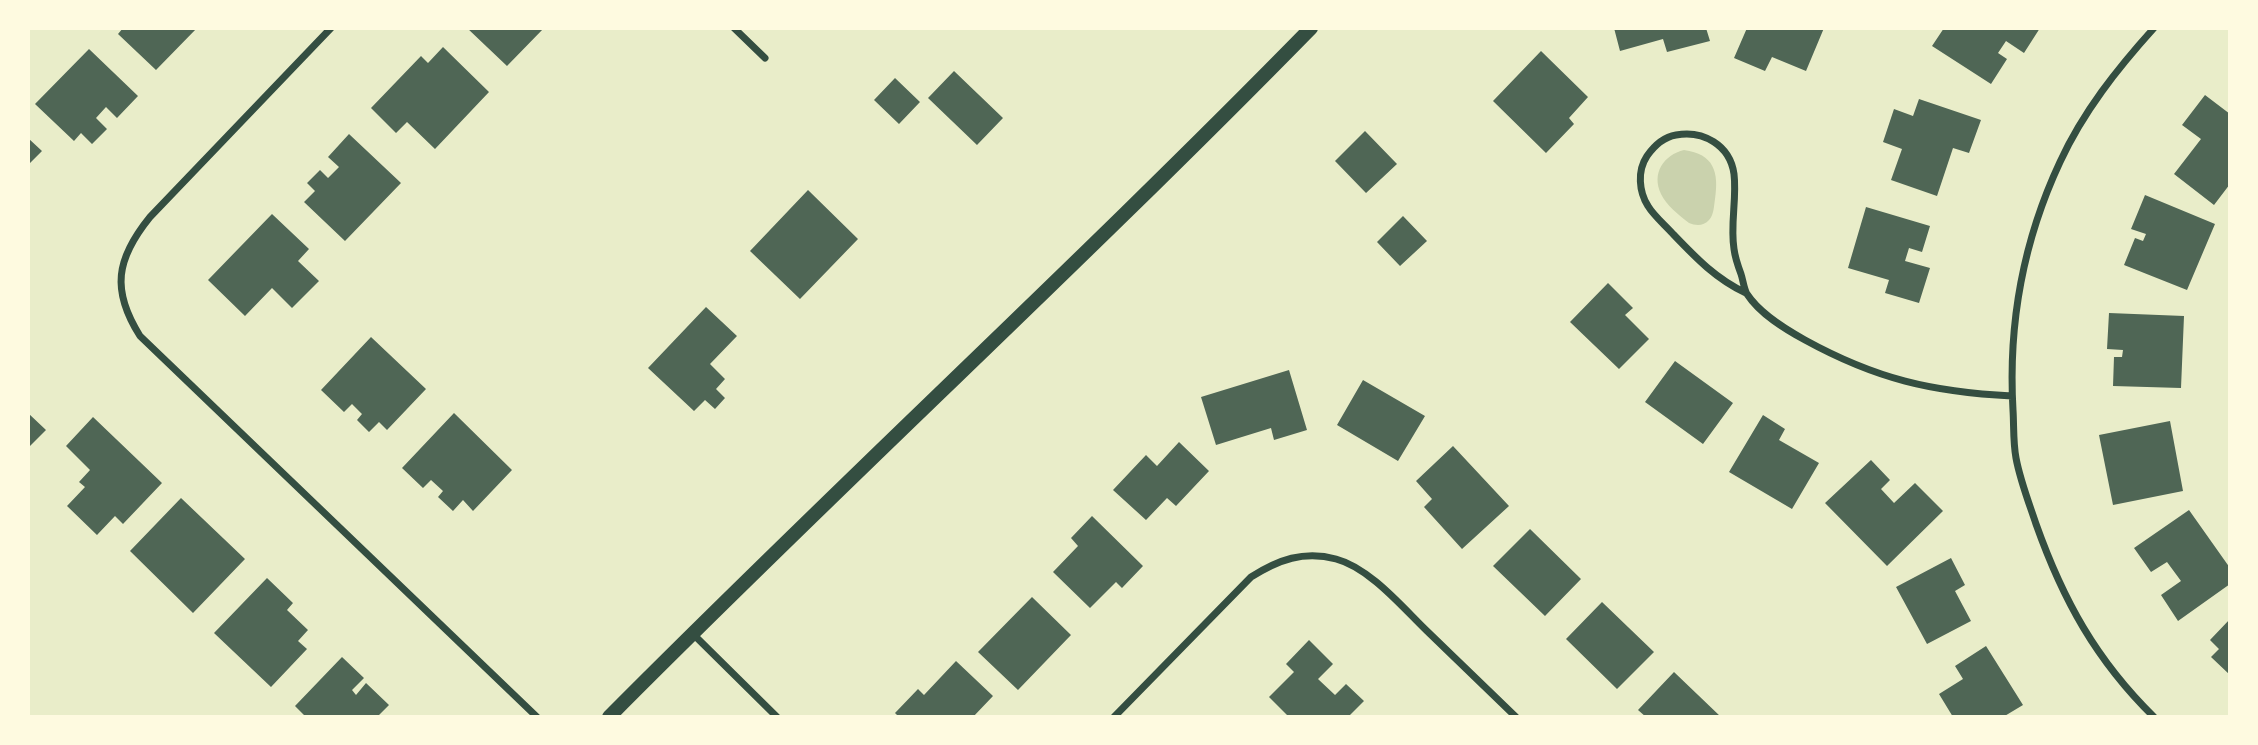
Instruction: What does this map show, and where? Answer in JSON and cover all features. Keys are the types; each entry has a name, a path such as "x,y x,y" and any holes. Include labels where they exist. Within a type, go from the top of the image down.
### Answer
{"main road":[{"path":"609,717 692,633 1192,149 1311,28"}],"street":[{"path":"331,28 150,217 137,234 127,251 121,274 122,294 128,317 140,337 537,717"},
{"path":"734,28 765,58"},
{"path":"2154,28 2101,92 2060,161 2041,206 2018,290 2013,328 2012,396 2016,457 2029,505 2053,571 2073,612 2104,659 2132,695 2154,717"},
{"path":"1746,293 1734,249 1734,175 1731,163 1722,148 1709,138 1689,132 1670,136 1657,145 1645,159 1640,173 1642,193 1648,207 1702,264 1725,283 1746,293 1766,314 1790,332 1837,358 1880,375 1955,393 2012,396"},
{"path":"1114,717 1251,577 1272,564 1295,556 1338,559 1371,578 1516,717"},
{"path":"692,633 777,717"}],"green space":[{"path":"1684,150 1708,160 1715,173 1713,213 1707,222 1702,224 1689,223 1677,213 1663,198 1658,186 1661,166 1671,156"}],"building":[{"path":"123,28 197,28 156,70 118,34"},
{"path":"467,28 544,28 507,66"},
{"path":"1614,28 1706,28 1710,41 1667,52 1663,39 1620,51"},
{"path":"1747,28 1824,28 1806,71 1772,57 1765,71 1734,58"},
{"path":"1944,28 2040,28 2024,53 2006,41 1998,53 2007,59 1991,84 1932,46"},
{"path":"443,47 489,92 435,149 407,122 396,133 371,108 421,56 428,63"},
{"path":"89,49 138,96 117,118 106,107 96,118 107,129 92,144 81,133 74,141 35,104"},
{"path":"1541,51 1588,97 1569,118 1574,124 1546,153 1493,101"},
{"path":"954,71 1003,118 977,145 928,98"},
{"path":"895,78 920,102 899,124 874,100"},
{"path":"2205,95 2230,114 2230,184 2214,205 2174,174 2201,139 2182,125"},
{"path":"1919,99 1981,120 1969,153 1953,148 1937,196 1891,180 1902,149 1883,142 1894,109 1913,116"},
{"path":"1365,131 1397,164 1366,193 1335,161"},
{"path":"349,134 401,183 345,241 304,202 315,191 307,183 320,170 328,178 339,167 328,157"},
{"path":"28,138 42,151 28,165"},
{"path":"808,190 858,239 800,299 750,251"},
{"path":"2145,195 2215,224 2187,290 2124,265 2135,238 2143,241 2146,234 2131,229"},
{"path":"1866,207 1930,226 1922,252 1909,248 1905,261 1930,268 1919,303 1885,293 1889,280 1848,268"},
{"path":"272,214 309,249 298,261 319,281 292,308 272,288 245,316 208,280"},
{"path":"1403,216 1427,241 1400,266 1377,242"},
{"path":"1608,283 1633,308 1625,315 1649,339 1619,369 1570,322"},
{"path":"706,307 737,336 710,364 725,379 716,389 725,398 715,409 705,400 694,411 648,368"},
{"path":"2109,313 2184,316 2181,388 2113,386 2114,357 2122,357 2123,350 2107,349"},
{"path":"371,337 426,389 387,430 379,422 369,432 357,420 362,414 352,404 344,412 321,390"},
{"path":"1675,361 1733,403 1703,444 1645,402"},
{"path":"1289,370 1307,430 1274,440 1271,428 1216,445 1201,397"},
{"path":"1363,380 1425,416 1398,461 1337,425"},
{"path":"28,413 46,430 28,448"},
{"path":"454,413 512,470 473,511 463,500 453,511 438,497 443,491 431,480 423,488 402,468"},
{"path":"1763,415 1785,429 1779,440 1819,463 1792,509 1729,472"},
{"path":"93,417 162,483 123,524 115,516 97,535 67,506 85,487 79,482 90,470 66,446"},
{"path":"2170,421 2183,491 2113,505 2099,435"},
{"path":"1179,442 1209,471 1176,506 1167,498 1146,520 1113,490 1146,455 1157,466"},
{"path":"1453,446 1509,506 1462,549 1424,507 1432,499 1416,481"},
{"path":"1871,460 1890,480 1881,489 1894,503 1915,483 1943,511 1887,566 1825,503"},
{"path":"181,498 245,559 193,613 130,551"},
{"path":"2189,510 2230,568 2230,584 2178,621 2161,595 2181,581 2167,562 2151,572 2134,548"},
{"path":"1092,516 1143,566 1122,588 1116,582 1090,608 1053,572 1078,546 1071,538"},
{"path":"1530,529 1581,579 1545,616 1493,566"},
{"path":"1951,558 1965,585 1955,591 1971,621 1927,644 1896,587"},
{"path":"267,578 293,603 287,610 308,630 298,641 307,649 271,687 214,633"},
{"path":"1032,597 1071,635 1018,690 978,652"},
{"path":"1602,602 1654,652 1617,689 1566,639"},
{"path":"2230,619 2230,675 2211,657 2219,649 2210,640"},
{"path":"1309,640 1333,664 1318,679 1335,695 1346,684 1364,701 1348,717 1289,717 1269,697 1294,672 1286,664"},
{"path":"1986,646 2023,705 2003,717 1953,717 1939,694 1963,679 1955,666"},
{"path":"342,657 364,678 352,690 356,695 366,683 389,705 377,717 306,717 295,706"},
{"path":"956,661 993,696 973,717 899,717 895,713 918,689 924,695"},
{"path":"1674,672 1721,717 1646,717 1638,710"}]}
